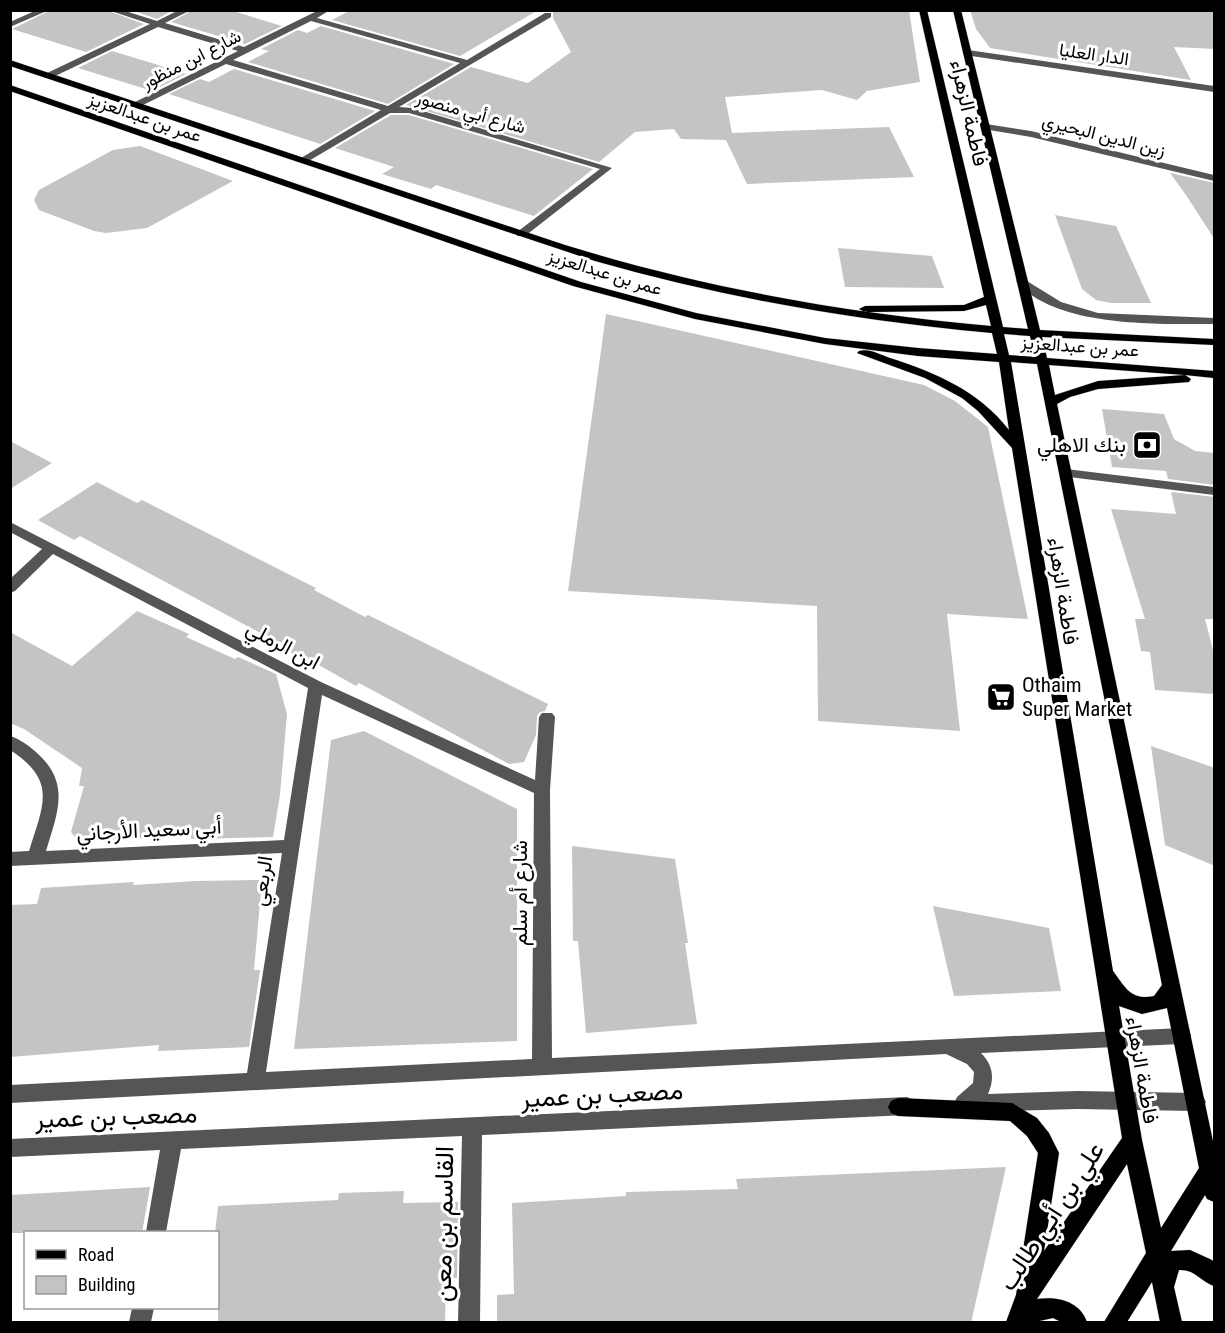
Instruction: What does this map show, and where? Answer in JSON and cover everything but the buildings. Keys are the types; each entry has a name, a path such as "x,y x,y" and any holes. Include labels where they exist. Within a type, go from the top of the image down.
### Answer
{"main road":[{"name":"فاطمة الزهراء","path":"923,10 1004,358 1132,1140 1171,1323"},
{"path":"957,10 1051,402 1215,1192"},
{"name":"عمر بن عبدالعزيز","path":"10,63 521,234 666,278 744,296 911,322 1215,342"},
{"name":"عمر بن عبدالعزيز","path":"10,88 577,284 695,316 825,341 918,352 1215,376"},
{"path":"826,310 964,308 980,304 991,298"},
{"path":"825,341 909,368 959,390 998,421 1018,449"},
{"path":"1051,402 1066,392 1085,387 1215,376"},
{"path":"1104,969 1115,992 1125,1001 1139,1007 1160,1003 1172,986"},
{"path":"898,1107 1012,1112 1027,1119 1039,1133 1049,1153 1027,1295"},
{"name":"علي بن أبي طالب","path":"1019,1323 1027,1295 1132,1140"},
{"path":"1115,1323 1210,1169"},
{"path":"1165,1288 1167,1270 1172,1262 1183,1258 1200,1263 1215,1276"},
{"path":"1019,1323 1030,1311 1055,1306 1071,1316 1076,1323"}],"street":[{"path":"10,25 45,10"},
{"path":"112,10 244,50"},
{"path":"48,75 187,10"},
{"name":"شارع ابن منظور","path":"136,105 326,10"},
{"path":"304,160 548,15 531,10"},
{"path":"310,18 469,63"},
{"name":"الدار العليا","path":"968,53 1215,89"},
{"name":"شارع أبي منصور","path":"223,60 391,110 410,110 607,168 521,234"},
{"name":"زين الدين البحيري","path":"986,127 1031,134 1215,178"},
{"name":"عمر بن عبدالعزيز","path":"1022,281 1034,293 1052,303 1081,313 1098,316 1215,321"},
{"path":"1065,473 1215,491"},
{"name":"ابن الرملي","path":"10,526 316,686 542,790"},
{"path":"10,588 52,547"},
{"name":"الربعي","path":"255,1082 316,686"},
{"name":"شارع أم سلم","path":"542,1068 542,790 547,717"},
{"path":"10,742 41,763 50,783 50,806 36,857"},
{"name":"أبي سعيد الأرجاني","path":"10,859 290,846"},
{"name":"مصعب بن عمير","path":"10,1094 1182,1036"},
{"path":"942,1047 964,1051 982,1066 985,1080 981,1091 961,1104"},
{"name":"مصعب بن عمير","path":"10,1148 1026,1101 1196,1102"},
{"name":"القاسم بن معن","path":"469,1323 472,1127"},
{"path":"156,1231 171,1141"}],"place":[{"name":"بنك الاهلي","path":"1147,445"},
{"name":"Othaim Super Market","path":"1001,697"}]}
